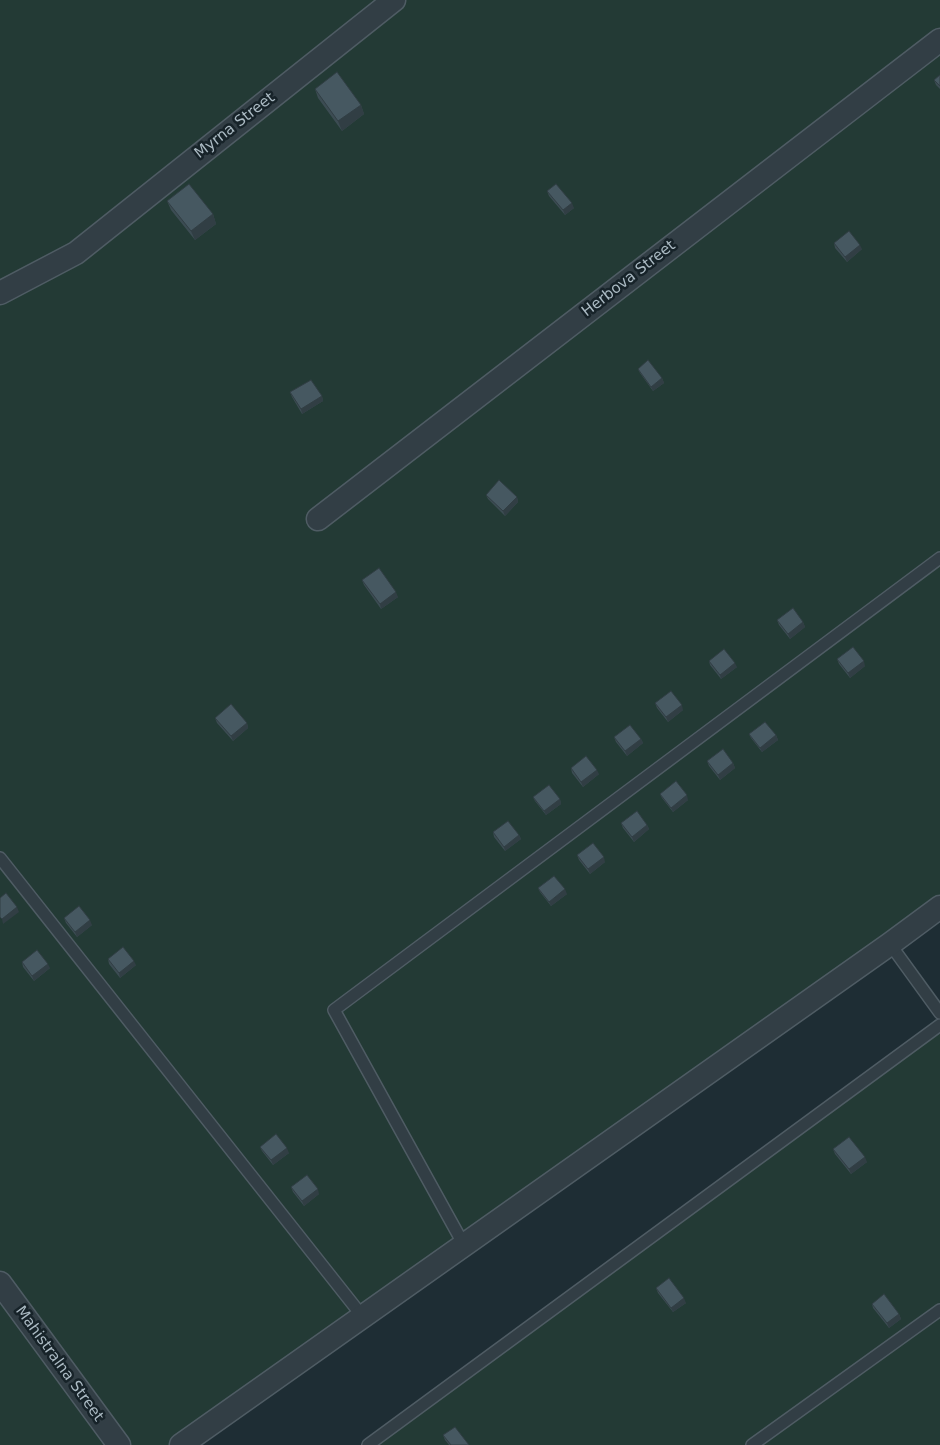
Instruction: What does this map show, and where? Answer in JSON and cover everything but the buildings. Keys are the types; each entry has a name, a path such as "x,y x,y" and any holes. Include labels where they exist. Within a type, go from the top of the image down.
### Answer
{"street":[{"name":"Myrna Street","path":"0,293 76,253 394,0"},
{"name":"Herbova Street","path":"318,519 940,40"},
{"path":"181,1445 940,907"},
{"name":"Mahistralna Street","path":"0,1283 119,1445"}],"lane":[{"path":"464,1245 334,1010 940,558"},
{"path":"0,858 363,1316"},
{"path":"890,944 940,1013"},
{"path":"368,1445 940,1025"},
{"path":"752,1445 940,1310"}],"green space":[{"path":"0,0 940,0 940,907 181,1445 0,1445"},
{"path":"940,1025 940,1445 368,1445"}]}
